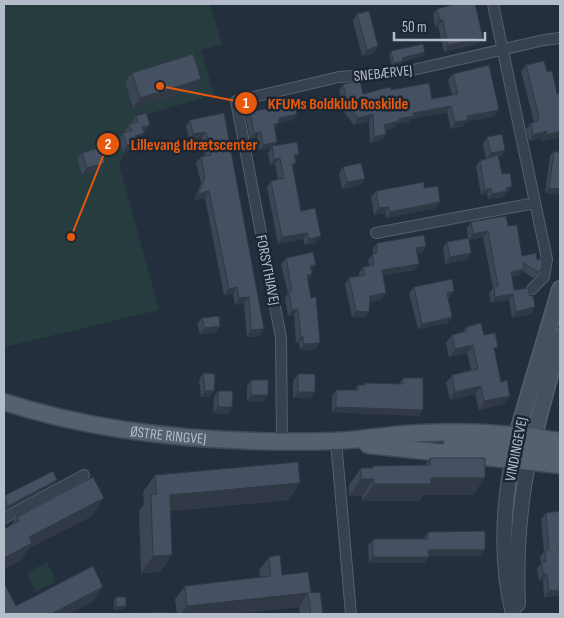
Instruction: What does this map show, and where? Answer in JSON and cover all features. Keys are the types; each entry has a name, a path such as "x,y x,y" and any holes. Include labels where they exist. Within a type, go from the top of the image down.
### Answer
{"main road":[{"name":"VINDINGEVEJ","path":"514,447 560,289"},
{"name":"VINDINGEVEJ","path":"531,449 560,337"},
{"name":"ØSTRE RINGVEJ","path":"4,402 77,421 126,430 229,441 336,441 420,433 531,449 560,441"},
{"name":"ØSTRE RINGVEJ","path":"336,441 380,446 514,447 531,449 560,465"},
{"path":"531,449 560,453"}],"street":[{"path":"493,4 547,259 544,277 532,289"},
{"name":"SNEBÆRVEJ","path":"236,101 339,77 399,74 503,49 560,38"},
{"name":"FORSYTHIAVEJ","path":"236,101 281,338 282,442"},
{"path":"376,234 534,204"},
{"path":"336,441 351,614"},
{"name":"VINDINGEVEJ","path":"513,614 509,599 505,537 509,477 514,447"},
{"name":"VINDINGEVEJ","path":"519,614 517,553 519,521 531,449"},
{"path":"4,518 84,475"}],"green space":[{"path":"4,4 210,4 222,44 201,50 214,95 144,115 119,164 159,310 4,347"},
{"path":"47,562 56,582 35,592 27,573"}],"building":[{"path":"455,4 475,4 483,38 448,45 443,20 440,20 437,9"},
{"path":"369,11 378,46 367,50 357,14"},
{"path":"423,44 425,52 402,58 403,61 394,63 391,51"},
{"path":"193,54 201,79 140,98 132,73"},
{"path":"544,61 547,72 552,71 557,94 559,93 560,131 546,135 547,131 533,135 531,123 538,121 539,117 526,65"},
{"path":"489,65 499,110 467,116 468,120 455,122 451,106 413,113 414,116 384,125 386,134 374,137 373,114 358,118 348,105 343,84 360,80 363,94 390,87 391,90 429,83 432,99 458,94 453,74"},
{"path":"293,98 297,114 279,118 279,123 274,124 277,142 263,145 261,132 254,133 250,112 275,107 274,102"},
{"path":"146,113 150,125 142,127 144,133 135,136 137,142 127,145 123,133 132,130 129,124 138,122 136,116"},
{"path":"224,113 264,329 251,330 249,297 239,298 237,287 229,289 209,191 198,194 205,177 201,157 211,155 206,132 193,134 190,120"},
{"path":"502,134 505,150 491,153 487,137"},
{"path":"297,142 299,154 294,155 296,163 292,164 301,211 315,208 321,236 309,239 308,233 282,237 271,181 284,178 280,158 274,159 272,146"},
{"path":"101,147 105,163 87,168 82,153"},
{"path":"554,151 560,153 560,189 549,188"},
{"path":"498,155 502,174 510,173 512,186 506,188 507,191 492,194 491,188 485,190 480,161"},
{"path":"361,163 365,179 347,182 343,167"},
{"path":"424,182 424,188 438,186 440,202 390,212 389,207 379,208 376,191"},
{"path":"506,216 508,226 517,225 522,256 536,253 537,260 542,258 542,268 538,272 523,263 524,269 511,272 514,290 528,288 530,296 533,296 535,307 516,312 513,294 495,297 494,287 498,286 488,231 473,234 471,222"},
{"path":"424,235 426,246 416,248 419,264 382,270 386,293 370,296 369,312 356,311 349,278 365,275 363,267 374,265 372,254 377,253 377,243"},
{"path":"469,238 471,253 450,257 447,242"},
{"path":"313,252 316,265 310,266 312,274 307,275 311,298 316,297 320,343 304,344 303,337 301,337 298,309 292,310 289,292 292,291 286,258"},
{"path":"452,279 454,291 447,293 452,317 422,324 414,287"},
{"path":"219,316 220,326 205,328 202,318"},
{"path":"481,323 484,335 495,333 498,347 494,348 501,382 507,380 510,396 484,401 481,386 455,392 452,375 478,369 473,345 455,349 452,335 467,331 466,327"},
{"path":"203,373 215,374 214,391 205,391"},
{"path":"298,374 315,374 315,392 298,392"},
{"path":"403,378 423,378 423,410 336,407 336,390 358,390 358,385 365,385 365,383 403,384"},
{"path":"251,380 268,380 268,395 251,395"},
{"path":"218,391 233,391 232,407 218,407"},
{"path":"430,458 485,458 485,478 431,478 431,484 374,484 374,479 361,479 361,468 430,465"},
{"path":"298,462 300,483 170,495 172,555 153,556 151,494 157,494 155,475"},
{"path":"53,471 57,480 8,506 4,496"},
{"path":"93,477 104,498 29,537 32,543 4,558 4,529 19,521 17,517"},
{"path":"560,511 560,590 549,591 547,574 543,574 542,562 546,562 545,551 549,550 546,513"},
{"path":"485,531 485,550 428,550 429,557 373,557 373,539 428,539 428,532"},
{"path":"280,555 282,575 308,572 311,593 320,592 323,614 311,614 308,593 187,606 185,586 271,576 269,557"},
{"path":"93,566 103,587 51,614 4,614 5,585 16,606"},
{"path":"116,597 126,597 126,606 116,607"},
{"path":"169,612 169,614 123,614"}],"place":[{"name":"KFUMs Boldklub Roskilde","path":"160,86"},
{"name":"Lillevang Idrætscenter","path":"71,237"}]}
